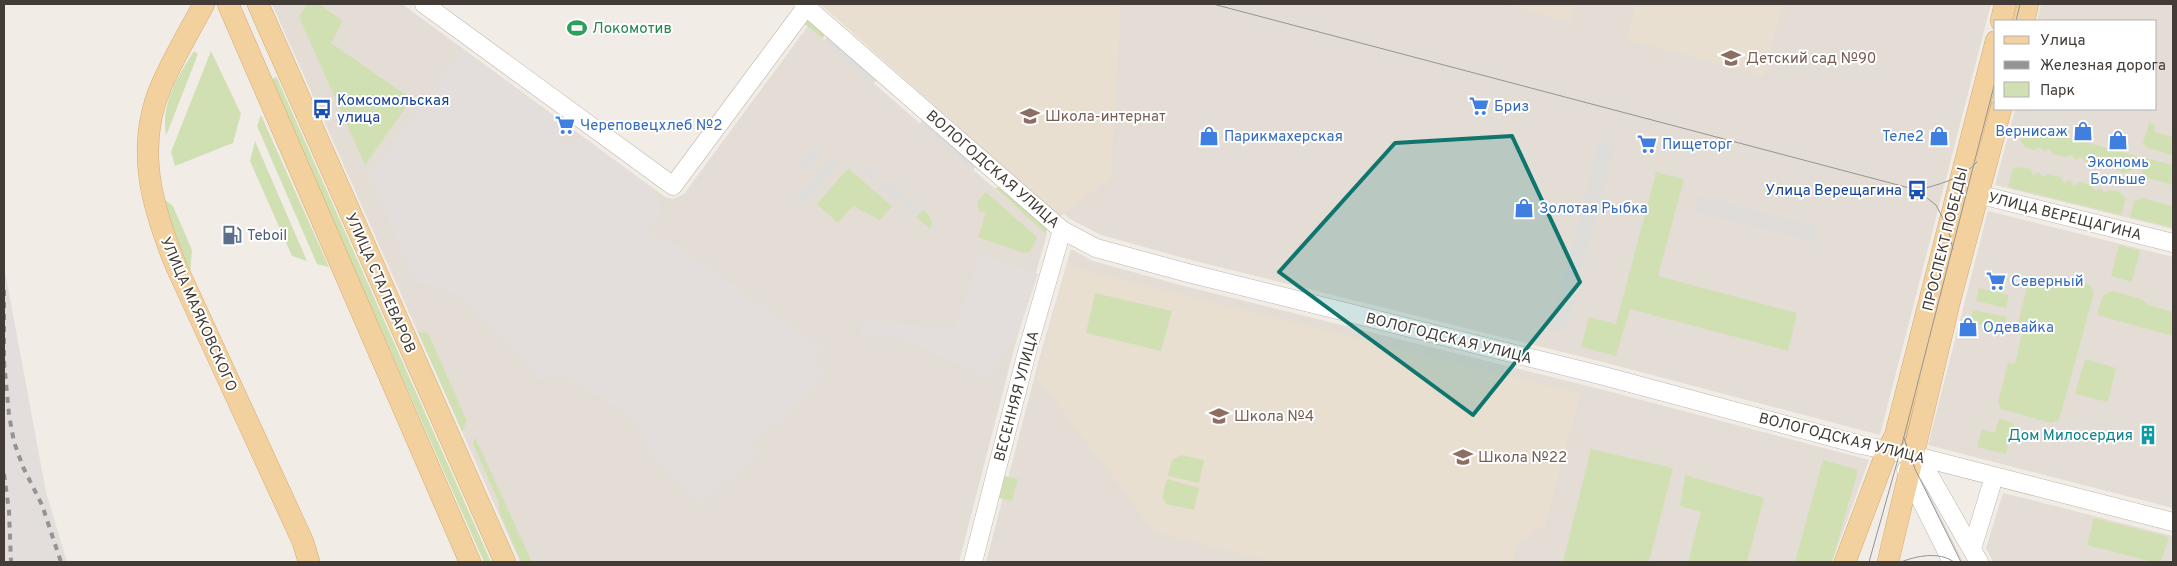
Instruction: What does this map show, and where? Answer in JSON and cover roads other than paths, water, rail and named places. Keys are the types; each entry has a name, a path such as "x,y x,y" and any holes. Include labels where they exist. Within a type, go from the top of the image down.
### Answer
{"main road":[{"name":"УЛИЦА МАЯКОВСКОГО","path":"204,4 162,85 152,111 147,135 147,152 153,199 163,235 177,268 303,542 309,562"},
{"name":"УЛИЦА СТАЛЕВАРОВ","path":"228,4 470,562"},
{"name":"УЛИЦА СТАЛЕВАРОВ","path":"258,4 505,562"},
{"path":"2001,20 2005,4"},
{"path":"2024,20 2028,4"},
{"name":"ПРОСПЕКТ ПОБЕДЫ","path":"1888,562 1898,523 1900,454 1958,189 1994,49"},
{"name":"ПРОСПЕКТ ПОБЕДЫ","path":"1845,562 1864,509 1900,454 1950,300 2001,110"},
{"path":"1864,509 1873,504 1888,505 1896,514 1898,523"}],"street":[{"path":"424,4 673,186 805,5"},
{"name":"ВОЛОГОДСКАЯ УЛИЦА","path":"805,5 1062,230 1096,248 1188,273 1600,375 1900,454 2173,522"},
{"name":"УЛИЦА ВЕРЕЩАГИНА","path":"1958,189 2173,243"},
{"name":"ВЕСЕННЯЯ УЛИЦА","path":"973,562 1027,352 1062,230"},
{"path":"1900,454 1928,473 1975,556"},
{"path":"1900,454 1952,562"},
{"path":"1975,556 1994,477"}],"tram line":[{"path":"1213,4 1917,190 1936,205 1948,228 1953,249"},
{"path":"2016,20 2020,4"},
{"path":"1869,562 1900,452 1994,86"},
{"path":"1917,190 1957,177 1977,162"},
{"path":"1904,438 1915,469 1961,562"},
{"path":"1901,562 1920,556 1942,557 1954,562"}],"railway":[{"path":"4,290 4,368"},
{"path":"4,361 9,415 14,442 23,467 42,505 61,562"},
{"path":"4,474 9,511 11,562"}],"place":[{"name":"Локомотив","path":"577,28"},
{"name":"Детский сад №90","path":"1731,58"},
{"name":"Бриз","path":"1479,106"},
{"name":"Комсомольская улица","path":"322,109"},
{"name":"Школа-интернат","path":"1030,116"},
{"name":"Череповецхлеб №2","path":"565,125"},
{"name":"Вернисаж","path":"2083,131"},
{"name":"Парикмахерская","path":"1209,136"},
{"name":"Теле2","path":"1939,136"},
{"name":"Экономь Больше","path":"2118,140"},
{"name":"Пищеторг","path":"1647,144"},
{"name":"Улица Верещагина","path":"1917,190"},
{"name":"Золотая Рыбка","path":"1524,208"},
{"name":"Teboil","path":"232,235"},
{"name":"Северный","path":"1996,281"},
{"name":"Одевайка","path":"1968,327"},
{"name":"Школа №4","path":"1219,416"},
{"name":"Дом Милосердия","path":"2148,435"},
{"name":"Школа №22","path":"1463,457"}]}
